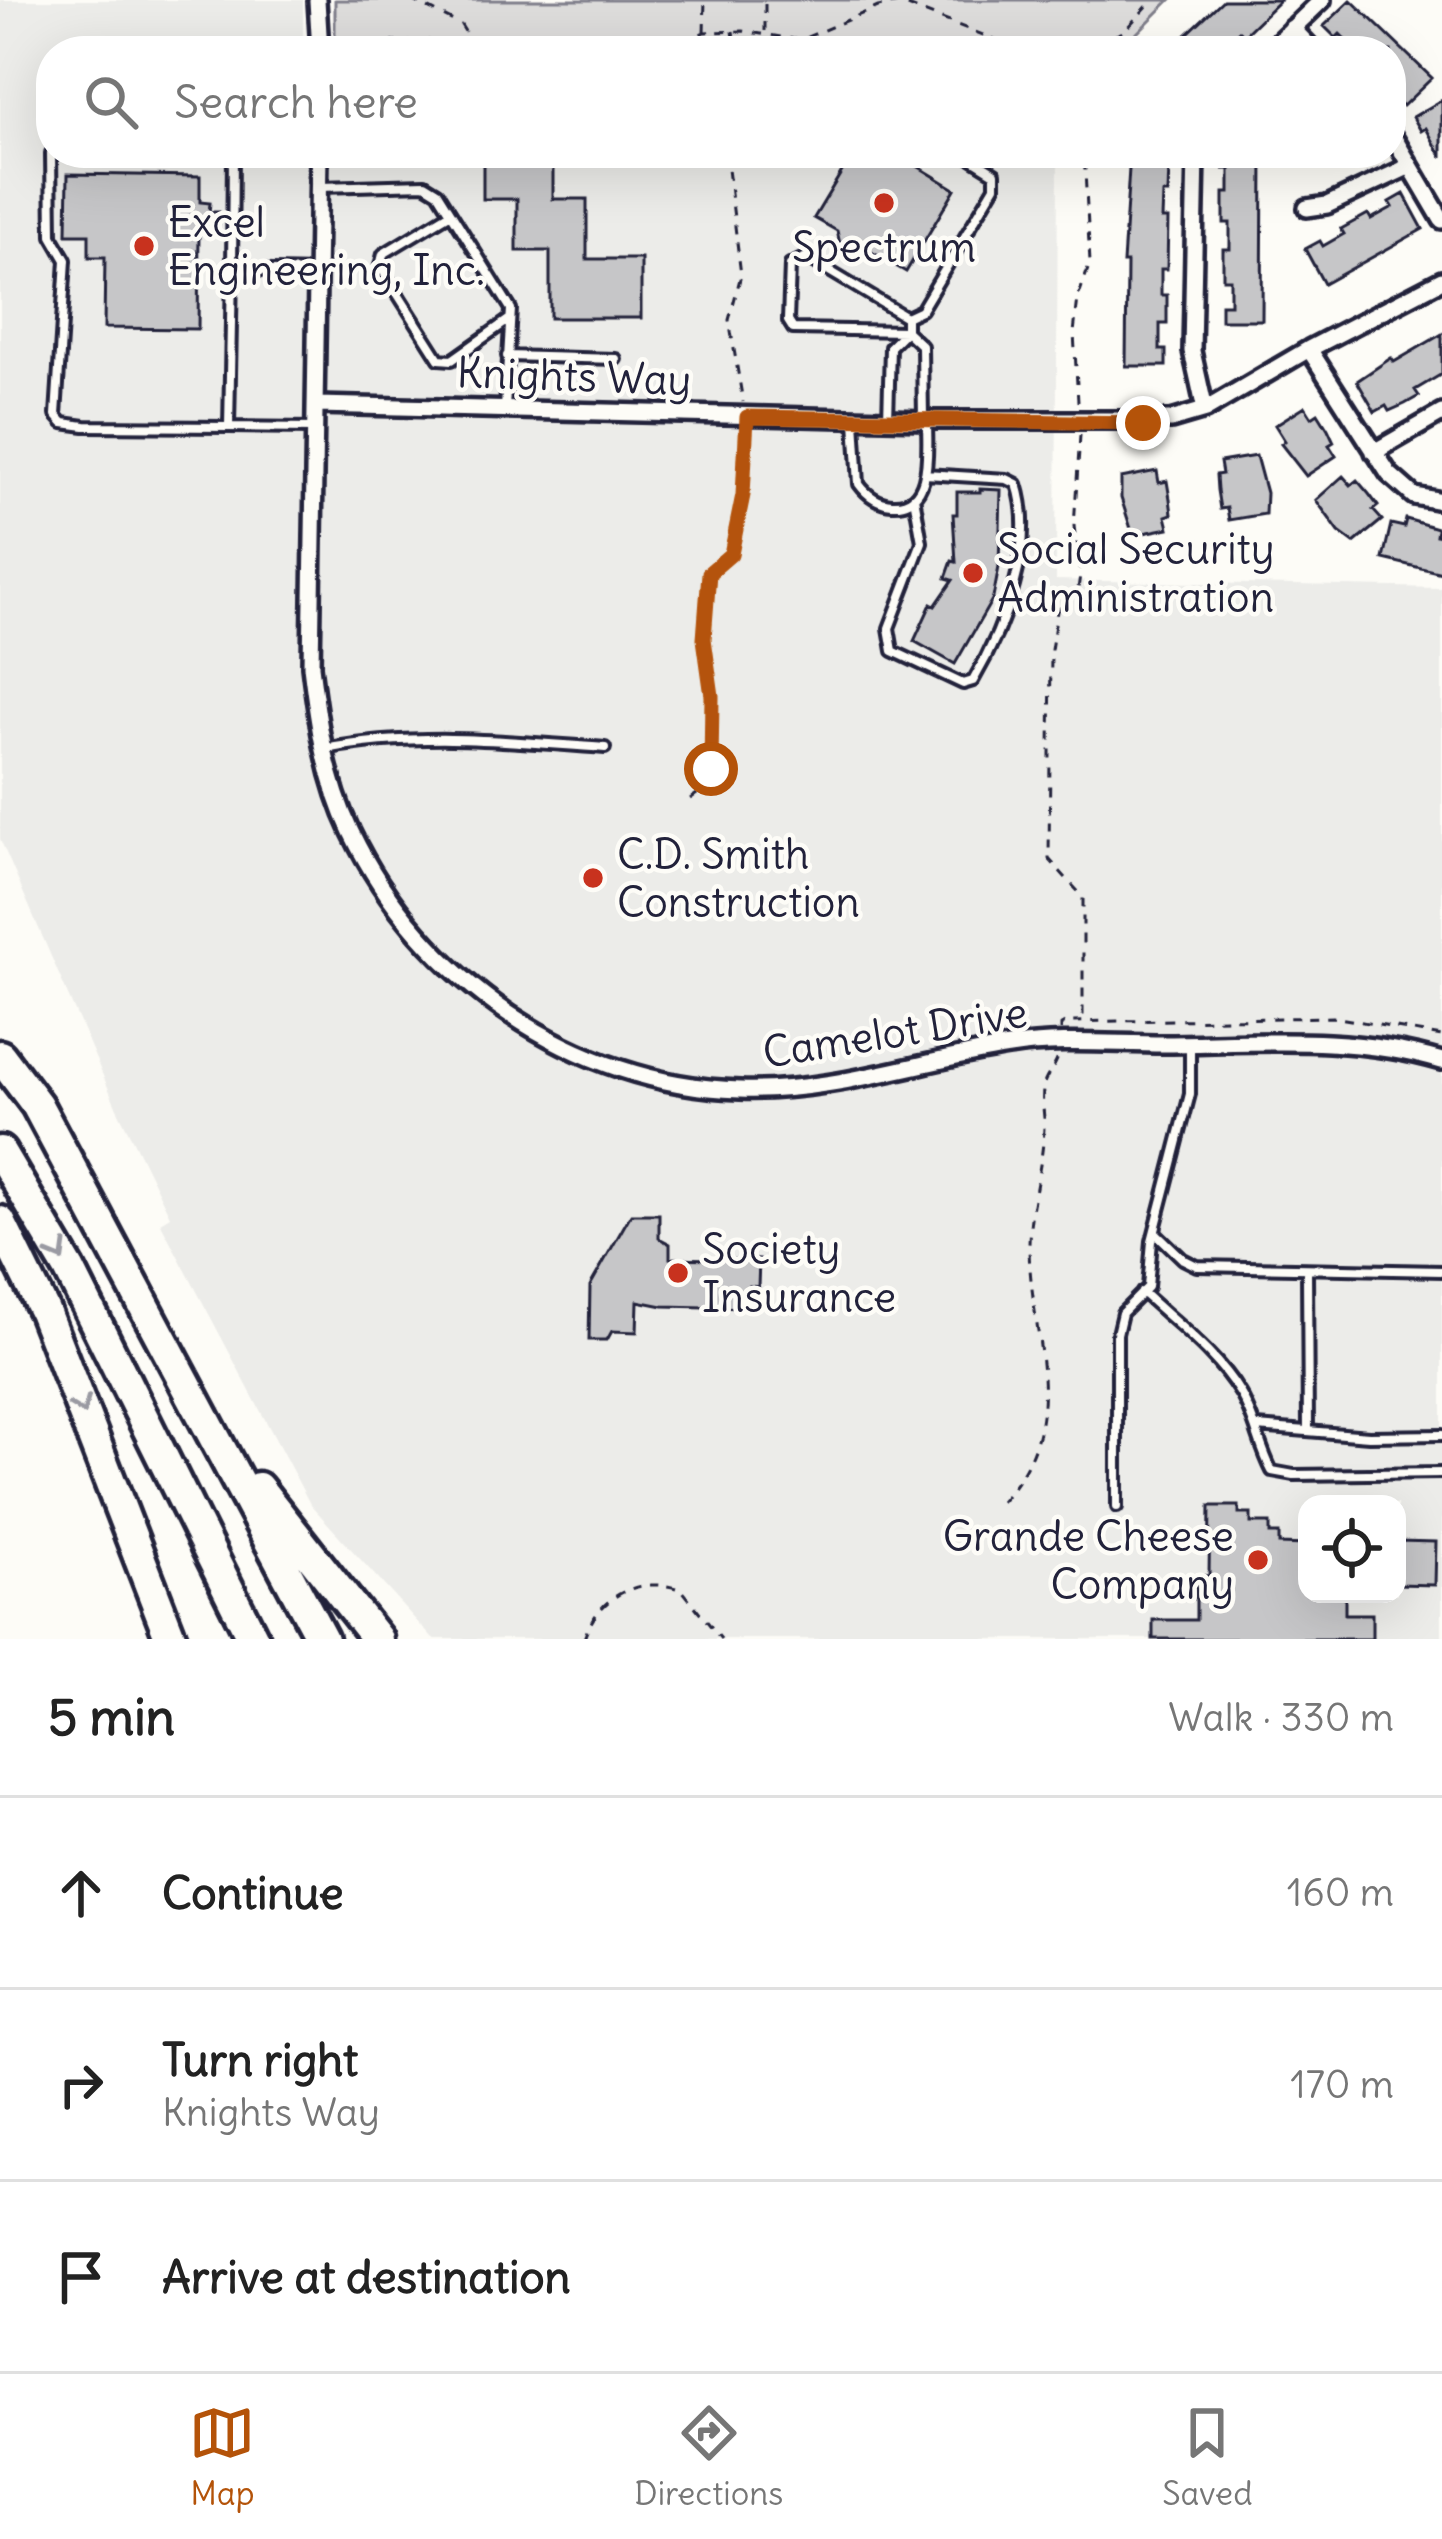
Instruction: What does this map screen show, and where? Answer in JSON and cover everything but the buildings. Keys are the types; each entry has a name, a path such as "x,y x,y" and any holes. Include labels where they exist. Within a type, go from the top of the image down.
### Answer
{"highway":[{"path":"0,1056 37,1105 322,1639"},
{"path":"0,1152 69,1269 253,1639"},
{"path":"0,1222 44,1311 171,1639"},
{"path":"113,1246 256,1485 377,1639"}],"street":[{"path":"317,0 319,36"},
{"path":"1284,36 1322,0"},
{"path":"1292,28 1300,36"},
{"path":"1406,163 1442,220"},
{"name":"Camelot Drive","path":"319,168 311,666 323,749 351,831 375,877 456,975 507,1013 561,1044 664,1080 742,1090 826,1084 1012,1046 1059,1044 1335,1043 1400,1049 1442,1061"},
{"path":"1196,168 1192,351 1204,410"},
{"path":"1307,208 1327,205 1406,168"},
{"name":"Knights Way","path":"317,405 1143,423 1204,410 1442,280"},
{"path":"1310,349 1389,474 1414,496 1442,501"},
{"path":"1374,452 1442,413"}],"lane":[{"path":"51,168 52,236 66,260 56,415 63,423 316,428"},
{"path":"230,427 233,168"},
{"path":"905,317 921,310 995,186 995,173 987,168"},
{"path":"319,187 425,184 438,192 511,309 505,411"},
{"path":"452,213 382,254 380,266 440,359 452,360 510,318"},
{"path":"855,418 855,463 862,489 884,503 900,505 914,497 926,474 922,346 906,332 794,329 788,321 790,265 799,258 814,260 905,317"},
{"path":"232,270 318,272"},
{"path":"905,317 906,332"},
{"path":"888,419 890,346 906,332"},
{"path":"507,356 616,359"},
{"path":"914,497 922,542 889,628 893,651 963,684 974,681 1018,584 1022,499 1017,484 1007,479 926,474"},
{"path":"323,749 434,736 605,748"},
{"path":"1117,1508 1117,1334 1122,1313 1148,1286 1155,1233 1190,1094 1190,1044"},
{"path":"1155,1233 1197,1266 1442,1270"},
{"path":"1307,1271 1308,1432"},
{"path":"1142,1292 1239,1390 1272,1472 1442,1473"},
{"path":"1257,1427 1369,1436 1442,1435"}],"path":[{"path":"412,0 461,25 467,36"},
{"path":"704,32 705,0"},
{"path":"765,0 765,32"},
{"path":"1116,36 1153,0"},
{"path":"809,36 878,7 900,3 986,36"},
{"path":"733,31 734,36"},
{"path":"697,36 733,31 782,36"},
{"path":"690,799 710,785 712,696 704,639 709,573 731,554 743,495 747,417 737,382 730,320 741,274 728,168"},
{"path":"1083,1022 1083,897 1049,859 1052,650 1057,611 1078,589 1080,575 1074,526 1081,422 1074,333 1078,298 1090,263 1085,168"},
{"path":"1001,1502 1032,1456 1042,1406 1046,1370 1029,1243 1045,1143 1044,1092 1058,1063 1061,1024 1333,1018 1382,1022 1442,1036"},
{"path":"584,1639 593,1616 608,1599 651,1586 682,1590 721,1639"}],"shaded area":[{"path":"0,0 303,0 303,36 36,36 36,168 1058,168 1056,580 1442,588 1442,1639 433,1639 310,1504 160,1222 170,1216 117,1108 0,839"},
{"path":"335,0 1170,0 1134,36 335,36"}],"place":[{"name":"Spectrum","path":"884,203"},
{"name":"Excel Engineering, Inc.","path":"144,246"},
{"name":"Social Security Administration","path":"973,573"},
{"name":"C.D. Smith Construction","path":"593,878"},
{"name":"Society Insurance","path":"678,1273"},
{"name":"Grande Cheese Company","path":"1258,1560"}],"route":[{"path":"711,769 712,696 704,639 709,573 731,554 743,495 747,417 1143,423"}]}
